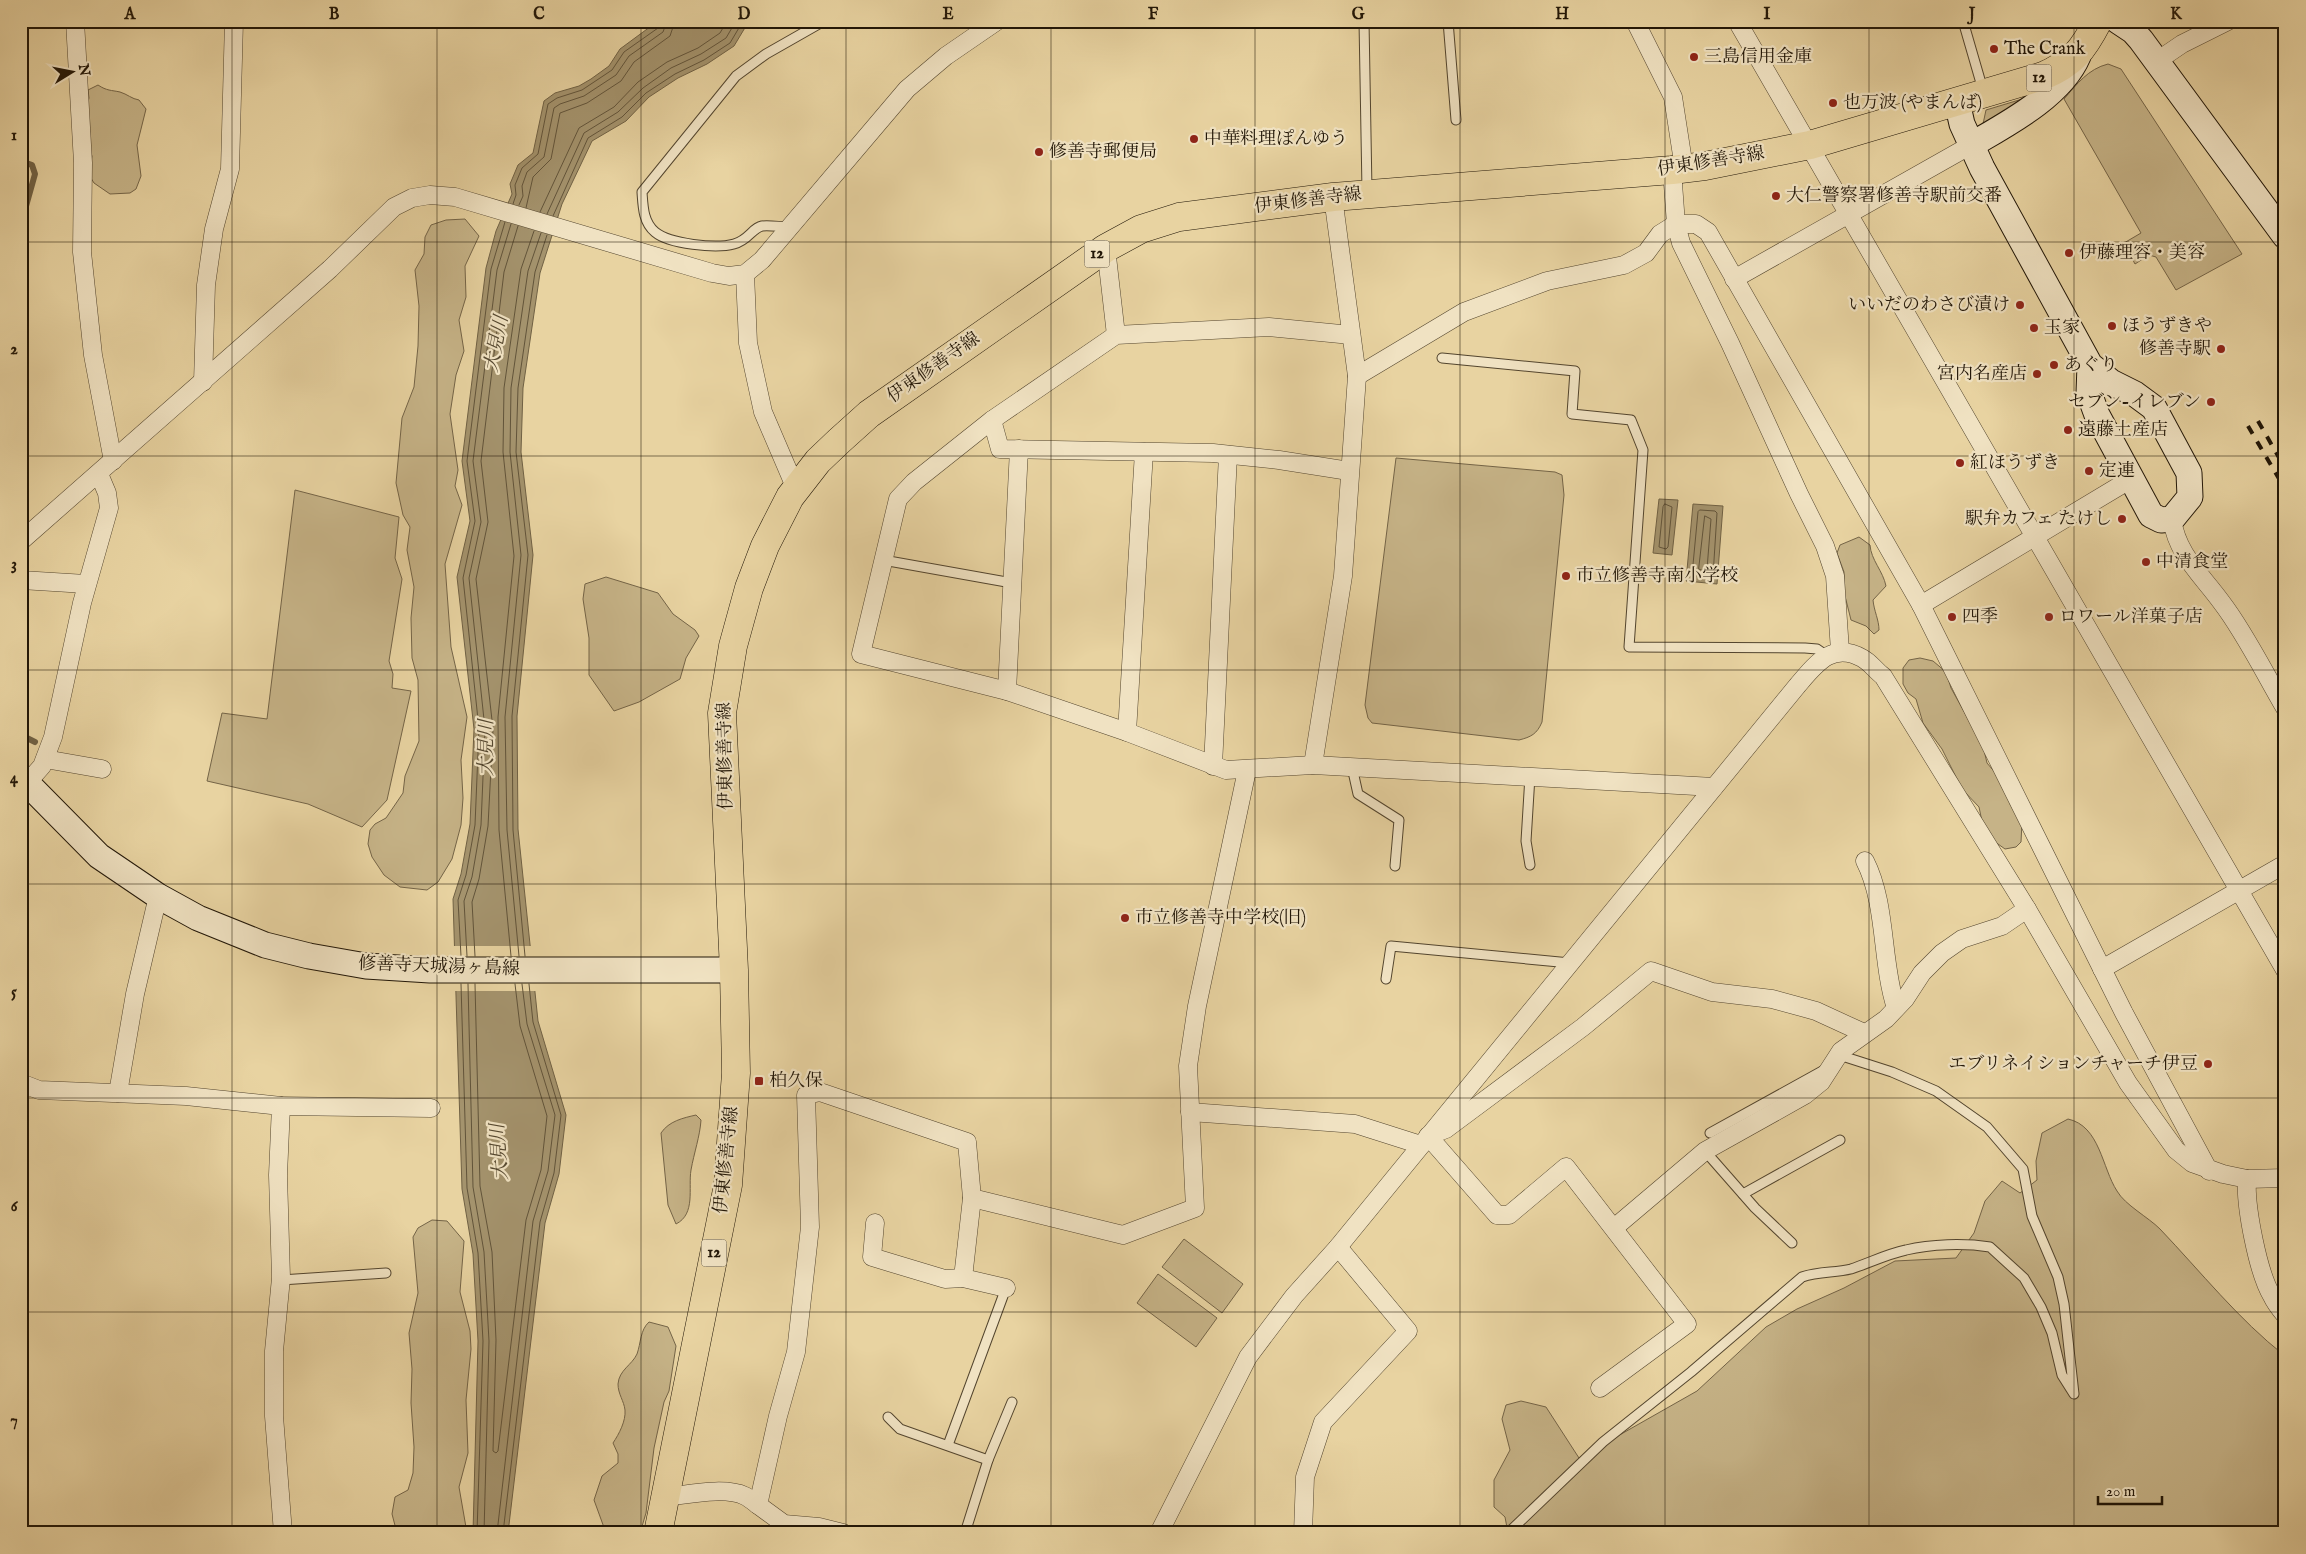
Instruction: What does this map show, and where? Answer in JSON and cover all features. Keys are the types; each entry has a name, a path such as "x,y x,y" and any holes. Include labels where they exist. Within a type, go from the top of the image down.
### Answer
{"main road":[{"name":"伊東修善寺線","path":"658,1533 728,1185 736,1073 734,970 722,713 733,646 765,546 796,489 818,461 868,414 1106,248 1141,229 1179,217 1333,197 1678,169 1705,166 1810,145 2043,76 2062,68 2079,54 2098,21"}],"street":[{"path":"75,21 82,154 82,252 86,301 93,355 114,461"},
{"path":"203,382 206,285 216,222 230,169 234,21"},
{"path":"21,541 330,269 394,207 412,198 421,196 455,197 712,273 729,276 745,274 762,260 792,228 907,89 946,56 997,21"},
{"path":"1159,1533 1248,1357 1294,1296 1338,1247 1797,686 1833,653 1835,576 1825,546 1681,243 1676,224 1678,169 1673,98 1634,21"},
{"path":"1737,21 2285,970"},
{"path":"2118,21 2133,31 2157,61 2285,236"},
{"path":"2157,61 2182,44 2228,21"},
{"path":"1734,279 1971,145 2053,91 2074,66 2079,54"},
{"path":"1957,102 1962,124 1971,145 2090,365 2111,382 2134,394 2154,408 2189,472 2190,497 2172,519 2161,520 2151,514 2131,479 2097,415 2089,393 2090,365"},
{"path":"1313,765 1343,576 1357,376 1333,197"},
{"path":"1357,376 1464,312 1547,281 1624,265 1646,253 1660,234 1676,224 1696,224 1708,232 1921,605 2102,969 2209,1171"},
{"path":"1106,248 1116,335"},
{"path":"745,274 748,343 763,412 796,489"},
{"path":"1351,335 1269,327 1116,335 992,420 914,482 898,499 861,654 1007,691 1127,732 1226,770 1313,765 1714,787"},
{"path":"992,420 1000,449 1228,455 1279,460 1349,472"},
{"path":"1007,691 1019,449"},
{"path":"1127,732 1144,452"},
{"path":"1213,766 1228,455"},
{"path":"25,786 45,759 63,692 86,584 109,508 107,493 99,474"},
{"path":"1921,605 2131,479"},
{"path":"2172,519 2174,536 2184,556 2223,603 2285,708"},
{"path":"21,580 86,584"},
{"path":"1833,653 1862,658 1883,676 2028,910 2128,1083 2176,1150 2192,1163 2209,1171 2247,1179 2285,1178"},
{"path":"45,759 102,769"},
{"path":"972,1198 1124,1235 1195,1208 1188,1066 1197,1006 1247,770"},
{"name":"修善寺天城湯ヶ島線","path":"25,786 99,856 158,896 198,918 265,945 309,956 366,966 430,970 734,970"},
{"path":"1865,861 1870,870 1889,988 1896,1008"},
{"path":"2102,969 2285,864"},
{"path":"118,1093 136,994 158,896"},
{"path":"1614,1228 1705,1151 1805,1095 1821,1082 1835,1061 1864,1033 1886,1019 1922,973 1942,952 1962,939 2002,926 2028,910"},
{"path":"1425,1141 1446,1129 1583,1026 1650,972 1712,992 1772,999 1816,1011 1864,1033"},
{"path":"21,1083 39,1090 186,1096 280,1106 430,1108"},
{"path":"758,1505 778,1416 796,1352 810,1227 806,1095 820,1092 967,1142 972,1198 963,1278"},
{"path":"280,1106 278,1175 281,1280 274,1351 274,1416 283,1533"},
{"path":"1190,1112 1355,1124 1425,1141 1497,1215 1509,1215 1566,1167 1687,1324 1600,1388"},
{"path":"2247,1179 2246,1197 2260,1260 2270,1295 2285,1315"},
{"path":"875,1223 872,1257 945,1279 963,1278 1006,1288"},
{"path":"1303,1533 1305,1477 1323,1422 1408,1331 1338,1247"},
{"path":"665,1498 732,1492 745,1496 784,1524 819,1527 843,1533"}],"lane":[{"path":"792,228 762,226 745,241 713,247 663,237 654,231 647,221 643,209 642,192 736,76 766,54 824,21"},
{"path":"1364,21 1365,139 1368,194"},
{"path":"1448,21 1456,120"},
{"path":"1963,21 1984,94"},
{"path":"1442,358 1575,371 1572,414 1631,420 1643,450 1629,647 1806,648 1833,653"},
{"path":"883,560 1012,584"},
{"path":"1352,767 1358,794 1399,820 1395,866"},
{"path":"1530,776 1526,841 1530,865"},
{"path":"1386,979 1391,946 1570,963"},
{"path":"1508,1533 1603,1442 1691,1372 1802,1277 1852,1268 1906,1250 1968,1245 1990,1247 2024,1278 2041,1307 2052,1333 2062,1375 2074,1394 2064,1304 2058,1277 2032,1216 2023,1169 1987,1127 1936,1092 1899,1075 1835,1061 1710,1132"},
{"path":"1743,1194 1840,1140"},
{"path":"1705,1151 1743,1194 1792,1243"},
{"path":"281,1280 386,1273"},
{"path":"948,1446 1006,1288"},
{"path":"965,1533 988,1460 1012,1402"},
{"path":"888,1417 900,1429 988,1460"}],"shaded area":[{"path":"2108,64 2121,69 2242,254 2176,290 2156,257 2149,255 2135,264 2124,243 2141,233 2064,99 2089,73"},
{"path":"98,85 139,100 146,109 137,145 141,176 136,189 130,193 110,194 94,183 89,175 92,156 88,146 90,132 86,109 89,98 88,90"},
{"path":"2029,97 1983,124 1986,110"},
{"path":"465,219 479,236 465,266 466,297 459,320 464,351 456,375 450,414 458,470 455,486 462,505 445,564 451,647 467,717 461,760 463,798 461,825 452,859 438,882 427,890 400,887 384,875 372,857 368,844 370,830 375,824 386,818 403,793 405,776 419,741 418,680 412,658 411,618 414,587 407,550 410,527 403,515 396,483 402,418 414,387 418,346 419,306 415,270 424,254 425,237 431,225 446,220"},
{"path":"1396,458 1555,472 1562,475 1564,495 1542,722 1536,732 1530,736 1519,740 1372,723 1368,718 1365,705"},
{"path":"295,490 399,517 395,558 402,579 389,661 393,674 392,688 411,691 387,800 362,827 308,804 207,781 222,713 267,719"},
{"path":"1859,537 1870,545 1886,586 1873,600 1879,630 1874,634 1866,626 1851,620 1844,592 1844,572 1837,553 1840,545"},
{"path":"606,577 658,593 673,614 695,630 699,636 686,658 680,679 639,702 614,711 589,675 589,638 583,599 585,584"},
{"path":"1920,658 1933,661 1946,672 1951,688 1983,746 1987,763 1998,776 2007,793 2010,804 2022,822 2021,842 2016,847 2005,849 1991,839 1983,826 1979,807 1962,789 1942,749 1923,723 1916,699 1908,693 1903,684 1903,668 1909,660"},
{"path":"696,1115 701,1120 690,1177 689,1207 682,1220 676,1224 668,1205 661,1133 672,1123"},
{"path":"2068,1119 2079,1123 2094,1139 2112,1182 2121,1196 2160,1229 2251,1327 2285,1356 2285,1533 1508,1533 1505,1517 1494,1507 1494,1480 1510,1450 1502,1419 1506,1405 1521,1401 1546,1407 1579,1458 1697,1391 1766,1327 1797,1309 1844,1288 1895,1261 1956,1258 1974,1233 1985,1201 2002,1181 2020,1193 2037,1180 2036,1161 2042,1133"},
{"path":"432,1220 447,1221 464,1241 460,1292 470,1331 471,1349 466,1400 468,1453 459,1487 467,1533 397,1533 392,1514 395,1497 408,1490 413,1473 412,1369 409,1333 418,1293 413,1237 418,1228"},
{"path":"1184,1239 1243,1284 1222,1313 1162,1267"},
{"path":"1158,1274 1217,1318 1196,1347 1137,1303"},
{"path":"649,1322 668,1327 676,1346 669,1391 664,1402 654,1448 646,1513 640,1533 606,1533 594,1500 602,1476 618,1463 618,1454 613,1443 622,1427 625,1414 618,1388 619,1379 637,1354 642,1333"}],"water":[{"name":"大見川","path":"658,21 749,21 734,46 707,64 678,78 649,97 626,121 592,141 562,204 540,273 523,388 521,452 533,555 517,716 518,829 538,1021 566,1115 559,1174 545,1223 508,1533 473,1533 478,1341 473,1254 462,1189 453,899 461,874 470,824 474,729 457,577 470,521 462,461 486,268 496,231 512,194 510,184 518,165 533,153 544,101 555,93 579,86 591,79 609,66 620,49"},
{"path":"1659,499 1678,500 1672,555 1653,553"},
{"path":"1693,504 1723,506 1717,584 1686,581"}],"pier":[{"path":"453,946 532,946 537,991 454,991"}],"waterway":[{"path":"21,161 32,165 35,174 21,224"},
{"path":"21,295 24,309 21,346"},
{"path":"21,735 35,742"}],"railway":[{"path":"2258,421 2285,468"},
{"path":"2248,426 2285,489"}],"place":[{"name":"The Crank","path":"1994,49"},
{"name":"三島信用金庫","path":"1694,57"},
{"name":"也万波 (やまんば)","path":"1833,103"},
{"name":"中華料理ぽんゆう","path":"1194,139"},
{"name":"修善寺郵便局","path":"1039,152"},
{"name":"大仁警察署修善寺駅前交番","path":"1776,196"},
{"name":"伊藤理容・美容","path":"2069,253"},
{"name":"いいだのわさび漬け","path":"2020,305"},
{"name":"ほうずきや","path":"2112,326"},
{"name":"玉家","path":"2034,328"},
{"name":"修善寺駅","path":"2221,349"},
{"name":"あぐり","path":"2054,365"},
{"name":"宮内名産店","path":"2037,374"},
{"name":"セブン-イレブン","path":"2211,402"},
{"name":"遠藤土産店","path":"2068,430"},
{"name":"紅ほうずき","path":"1960,463"},
{"name":"定連","path":"2089,471"},
{"name":"駅弁カフェ たけし","path":"2122,519"},
{"name":"中清食堂","path":"2146,562"},
{"name":"市立修善寺南小学校","path":"1566,576"},
{"name":"四季","path":"1952,617"},
{"name":"ロワール洋菓子店","path":"2049,617"},
{"name":"市立修善寺中学校(旧)","path":"1125,918"},
{"name":"エブリネイションチャーチ伊豆","path":"2208,1064"},
{"name":"柏久保","path":"759,1081"}]}
